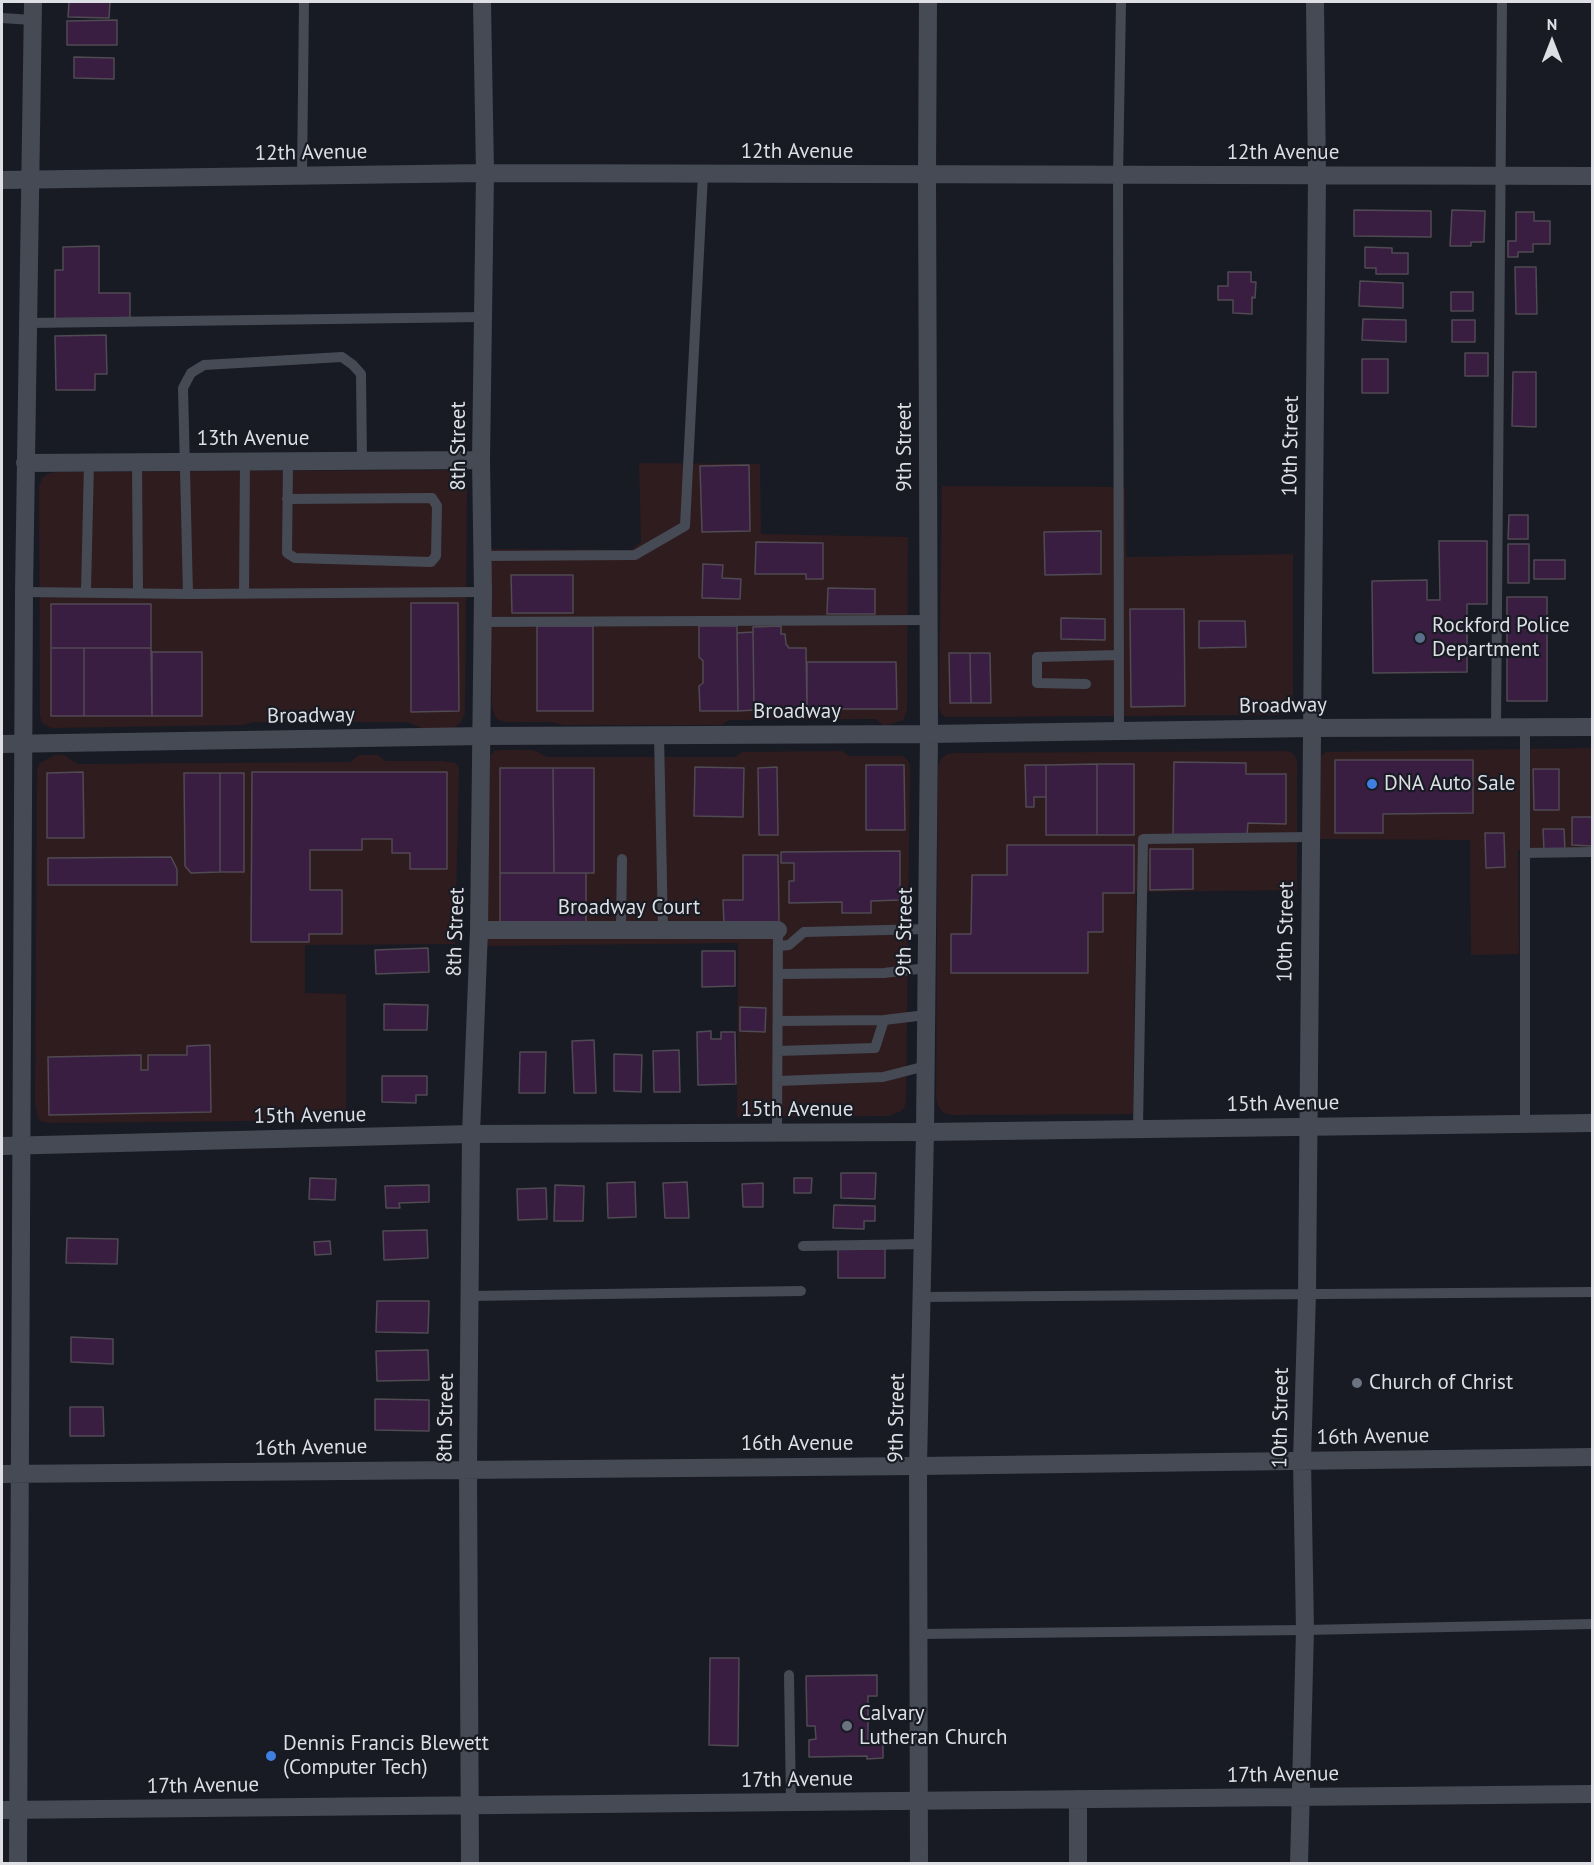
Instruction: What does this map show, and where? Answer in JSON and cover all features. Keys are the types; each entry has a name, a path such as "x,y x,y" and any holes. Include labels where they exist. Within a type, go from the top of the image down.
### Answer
{"street":[{"path":"18,1863 10,1810 10,1474 23,1146 25,463 33,2"},
{"name":"8th Street","path":"470,1863 468,1469 471,1134 479,930 483,592 485,173 482,2"},
{"name":"9th Street","path":"919,1863 918,1466 926,1066 929,735 928,2"},
{"name":"10th Street","path":"1299,1863 1305,1630 1302,1460 1307,1294 1317,176 1315,2"},
{"name":"12th Avenue","path":"2,180 485,173 927,176 1593,176"},
{"name":"13th Avenue","path":"25,463 482,460"},
{"name":"Broadway","path":"2,744 482,736 929,735 1311,728 1593,727"},
{"name":"Broadway Court","path":"479,930 663,930 778,938"},
{"name":"15th Avenue","path":"2,1146 471,1134 925,1132 1593,1123"},
{"name":"16th Avenue","path":"10,1474 918,1466 1593,1456"},
{"name":"17th Avenue","path":"10,1810 1593,1794"},
{"path":"1078,1799 1078,1863"}],"lane":[{"path":"302,176 304,2"},
{"path":"1119,731 1118,176 1121,2"},
{"path":"1496,727 1502,2"},
{"path":"2,18 32,20"},
{"path":"482,556 635,555 685,526 703,174"},
{"path":"28,323 483,317"},
{"path":"188,594 183,388 191,373 204,365 342,357 354,365 361,374 362,461"},
{"path":"244,462 244,594"},
{"path":"287,499 432,498 437,506 436,556 431,562 295,558 287,553 287,499 288,462"},
{"path":"86,591 89,463"},
{"path":"136,463 138,593"},
{"path":"24,592 244,594 483,592"},
{"path":"482,622 928,620"},
{"path":"1086,684 1036,683 1037,657 1119,655"},
{"path":"1525,727 1525,1125"},
{"path":"659,735 663,930"},
{"path":"1138,1128 1143,839 1310,837"},
{"path":"1525,853 1593,852"},
{"path":"621,930 622,859"},
{"path":"778,938 789,945 804,932 927,929"},
{"path":"777,1132 778,938"},
{"path":"778,974 884,973 927,968"},
{"path":"778,1021 884,1020 926,1015"},
{"path":"778,1052 875,1048 884,1020"},
{"path":"778,1081 883,1077 926,1066"},
{"path":"803,1246 923,1244"},
{"path":"470,1296 801,1291"},
{"path":"922,1298 1593,1292"},
{"path":"918,1634 1593,1624"},
{"path":"789,1675 791,1802"}],"shaded area":[{"path":"639,463 760,464 761,534 908,537 907,711 903,720 885,726 875,719 729,720 722,725 563,725 551,722 505,722 497,719 492,706 489,549 631,550 641,542"},
{"path":"451,470 458,472 467,486 465,713 460,723 453,729 421,728 408,722 255,722 242,725 51,728 42,723 40,716 39,486 42,478 48,474 56,472"},
{"path":"942,486 1125,487 1126,557 1293,554 1293,701 1291,707 1278,715 946,717 941,714 939,707"},
{"path":"1592,748 1592,847 1518,850 1519,954 1471,955 1470,840 1319,839 1321,756 1326,752"},
{"path":"533,750 547,757 735,757 742,752 842,751 850,756 903,756 908,760 910,767 906,1103 902,1111 889,1116 737,1117 738,943 486,946 490,756 494,751"},
{"path":"1284,751 1293,753 1297,760 1297,890 1136,892 1133,1114 952,1115 943,1113 936,1097 938,766 941,759 947,754 955,753"},
{"path":"55,755 64,755 78,764 350,762 359,755 378,755 385,761 456,763 459,768 455,944 305,945 305,993 346,994 346,1120 49,1123 40,1121 35,1103 37,770 40,763"}],"building":[{"path":"69,2 110,2 109,18 68,17"},
{"path":"117,20 117,45 67,45 67,21"},
{"path":"74,57 114,58 114,79 74,78"},
{"path":"1354,210 1431,211 1431,237 1354,236"},
{"path":"1452,210 1485,211 1484,242 1471,242 1471,246 1450,246"},
{"path":"1516,212 1534,212 1534,221 1550,221 1550,244 1533,244 1533,252 1518,252 1518,257 1508,257 1508,241 1516,241"},
{"path":"99,246 99,293 130,293 130,320 55,321 55,270 63,270 63,247"},
{"path":"1365,247 1392,248 1392,253 1408,253 1408,274 1376,274 1376,268 1365,268"},
{"path":"1515,267 1536,267 1537,314 1516,314"},
{"path":"1228,272 1251,272 1251,282 1256,282 1255,298 1252,297 1252,314 1233,313 1233,300 1218,300 1218,286 1228,286"},
{"path":"1360,281 1403,283 1403,308 1359,306"},
{"path":"1451,292 1473,292 1473,311 1451,311"},
{"path":"1363,319 1406,320 1406,342 1362,340"},
{"path":"1452,320 1475,320 1475,342 1452,342"},
{"path":"106,335 107,374 95,374 95,390 56,390 55,336"},
{"path":"1465,353 1488,353 1488,376 1465,376"},
{"path":"1362,359 1388,359 1388,393 1362,393"},
{"path":"1513,372 1536,372 1536,427 1512,426"},
{"path":"749,465 750,531 702,532 700,466"},
{"path":"1509,515 1528,515 1528,539 1508,539"},
{"path":"1101,531 1101,574 1045,575 1044,532"},
{"name":"Rockford Police Department","path":"1439,541 1487,541 1487,604 1467,604 1467,672 1373,673 1372,581 1427,580 1427,600 1440,600"},
{"path":"756,542 823,543 823,579 806,579 806,574 755,574"},
{"path":"1508,544 1529,544 1529,583 1508,583"},
{"path":"1534,560 1565,560 1565,579 1534,579"},
{"path":"703,564 723,565 722,578 741,579 740,599 702,598"},
{"path":"511,575 573,575 573,613 512,613"},
{"path":"828,588 875,589 875,614 827,614"},
{"path":"1507,597 1547,597 1547,701 1507,701"},
{"path":"411,603 458,603 459,711 411,712"},
{"path":"51,604 151,604 151,648 51,648"},
{"path":"1130,609 1184,609 1185,706 1131,707"},
{"path":"1061,618 1105,619 1105,640 1061,639"},
{"path":"1199,621 1245,621 1246,647 1199,648"},
{"path":"537,626 593,626 593,711 537,711"},
{"path":"699,626 737,626 738,711 700,711 699,686 703,683 703,661 699,657"},
{"path":"781,626 781,634 785,634 789,648 806,648 807,709 754,710 753,627"},
{"path":"753,632 754,710 738,711 737,633"},
{"path":"51,648 84,648 84,716 51,716"},
{"path":"84,648 151,648 152,716 84,716"},
{"path":"152,652 202,652 202,716 152,716"},
{"path":"949,653 970,653 971,703 950,703"},
{"path":"970,653 990,653 991,703 971,703"},
{"path":"807,662 896,662 897,709 807,709"},
{"path":"1335,760 1473,760 1473,813 1383,814 1383,833 1335,833"},
{"path":"1174,762 1246,763 1246,774 1286,774 1286,824 1248,823 1247,835 1173,835"},
{"path":"1097,764 1097,835 1046,835 1046,765"},
{"path":"1097,764 1134,764 1134,835 1097,835"},
{"path":"866,765 904,765 905,830 866,830"},
{"path":"1025,765 1046,765 1046,797 1034,797 1034,807 1026,807"},
{"path":"695,767 744,768 743,817 694,816"},
{"path":"777,767 778,835 759,835 758,768"},
{"path":"500,768 553,768 554,873 500,873"},
{"path":"553,768 594,768 594,873 554,873"},
{"path":"1533,769 1559,769 1559,810 1534,810"},
{"path":"83,772 84,838 47,838 47,773"},
{"path":"252,772 447,772 447,869 410,869 410,853 392,853 392,839 362,839 362,850 310,850 310,890 342,890 342,934 309,934 309,942 251,942"},
{"path":"184,773 220,773 220,872 191,873 185,866"},
{"path":"220,773 244,773 244,872 220,872"},
{"path":"1572,817 1592,817 1592,846 1572,845"},
{"path":"1543,829 1564,829 1565,851 1544,851"},
{"path":"1485,833 1504,833 1505,867 1486,868"},
{"path":"1007,845 1134,845 1134,893 1103,893 1103,932 1088,932 1088,973 951,973 951,934 971,934 972,875 1007,875"},
{"path":"1150,849 1193,849 1193,889 1150,890"},
{"path":"900,851 900,900 871,901 871,913 842,913 842,902 789,903 789,881 794,881 794,863 781,863 781,852"},
{"path":"743,855 778,855 779,924 724,925 723,900 743,900"},
{"path":"171,857 177,869 177,885 48,885 48,858"},
{"path":"500,873 586,873 586,924 500,924"},
{"path":"428,948 429,972 376,974 375,950"},
{"path":"702,951 735,951 735,986 702,987"},
{"path":"384,1004 428,1005 427,1030 384,1030"},
{"path":"740,1007 766,1008 765,1032 740,1031"},
{"path":"711,1031 711,1039 721,1039 721,1032 735,1032 736,1084 698,1085 697,1032"},
{"path":"594,1040 596,1093 574,1093 572,1041"},
{"path":"210,1045 211,1112 49,1115 48,1057 141,1055 141,1070 148,1070 148,1055 187,1055 187,1046"},
{"path":"679,1050 680,1092 654,1092 653,1051"},
{"path":"520,1052 546,1052 545,1093 519,1093"},
{"path":"614,1054 642,1055 641,1092 614,1091"},
{"path":"382,1076 427,1076 427,1095 416,1095 416,1103 382,1102"},
{"path":"841,1173 876,1173 875,1199 841,1198"},
{"path":"310,1178 336,1179 335,1200 309,1199"},
{"path":"794,1178 812,1178 811,1193 794,1193"},
{"path":"635,1182 636,1217 608,1218 607,1183"},
{"path":"687,1182 689,1218 665,1218 663,1183"},
{"path":"763,1183 763,1207 743,1207 742,1184"},
{"path":"429,1185 429,1202 399,1203 400,1208 386,1208 385,1186"},
{"path":"555,1185 584,1186 583,1221 554,1221"},
{"path":"546,1188 547,1219 518,1220 517,1189"},
{"path":"834,1205 875,1206 875,1221 864,1221 864,1229 833,1228"},
{"path":"427,1230 428,1258 384,1260 383,1231"},
{"path":"67,1238 118,1239 117,1264 66,1263"},
{"path":"330,1241 331,1254 315,1255 314,1242"},
{"path":"838,1249 885,1249 885,1278 838,1278"},
{"path":"377,1301 429,1301 428,1333 376,1332"},
{"path":"71,1337 113,1339 113,1364 71,1362"},
{"path":"428,1350 429,1380 377,1381 376,1351"},
{"path":"375,1399 429,1400 429,1431 375,1430"},
{"path":"70,1407 103,1407 104,1436 70,1436"},
{"path":"710,1658 739,1658 738,1746 709,1745"},
{"path":"877,1675 877,1696 868,1696 868,1742 883,1741 883,1758 809,1757 809,1740 816,1739 815,1726 807,1726 806,1676"}],"place":[{"name":"Rockford Police Department","path":"1420,638"},
{"name":"DNA Auto Sale","path":"1372,784"},
{"name":"Church of Christ","path":"1357,1383"},
{"name":"Calvary Lutheran Church","path":"847,1726"},
{"name":"Dennis Francis Blewett (Computer Tech)","path":"271,1756"}]}
